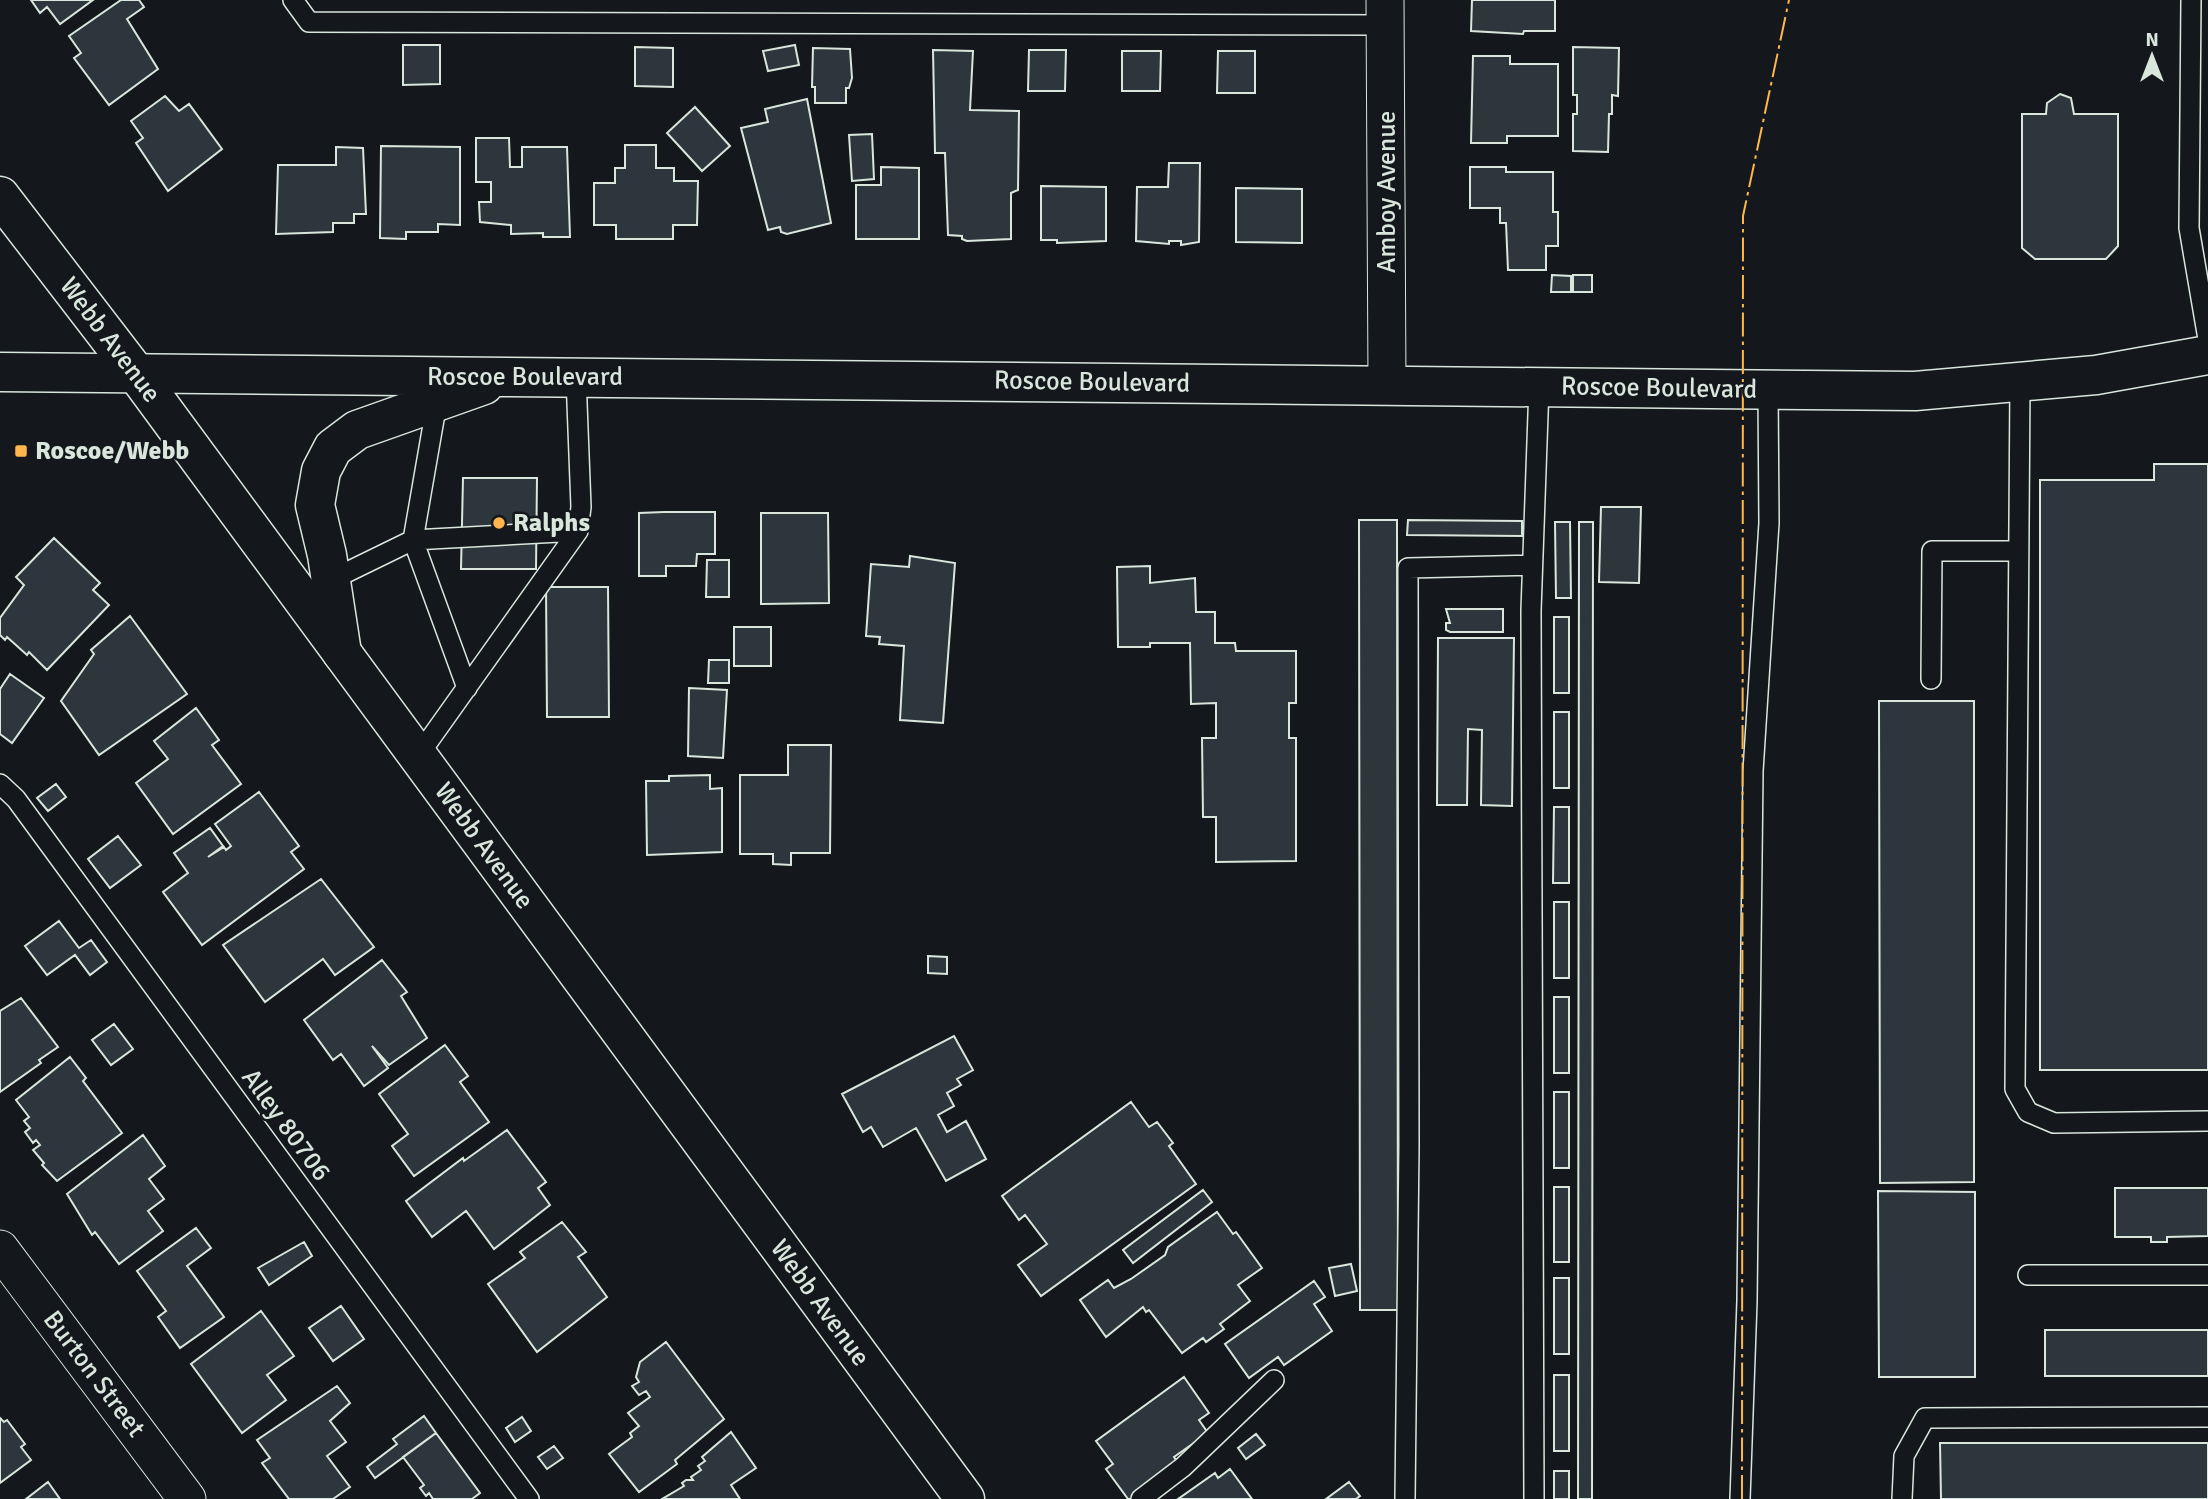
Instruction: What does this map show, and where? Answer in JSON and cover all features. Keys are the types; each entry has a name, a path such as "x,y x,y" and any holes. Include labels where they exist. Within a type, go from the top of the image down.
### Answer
{"main road":[{"name":"Webb Avenue","path":"0,196 136,373 965,1499"},
{"name":"Roscoe Boulevard","path":"0,372 1915,391 2096,375 2200,352"},
{"path":"341,653 331,580 314,505 321,471 333,448 357,430 507,377"}],"street":[{"name":"Amboy Avenue","path":"1385,13 1387,384"},
{"name":"Burton Street","path":"5,1264 187,1499"}],"lane":[{"path":"293,0 309,22 1385,13"},
{"path":"2192,0 2189,228 2200,352"},
{"path":"418,756 578,531 581,507 576,377"},
{"path":"2020,382 2015,1090 2028,1112 2054,1123 2208,1121"},
{"path":"1534,1499 1532,565 1539,386"},
{"path":"1740,1499 1746,1301 1753,771 1769,523 1768,389"},
{"path":"437,402 413,540 467,688"},
{"path":"331,580 413,540 578,531"},
{"path":"1931,679 1932,551 2018,551"},
{"path":"1405,1499 1409,1146 1408,568 1532,565"},
{"name":"Alley 80706","path":"0,784 16,799 529,1499"},
{"path":"2028,1275 2208,1275"},
{"path":"1141,1499 1183,1467 1274,1380"},
{"path":"1902,1499 1904,1456 1925,1418 2208,1417"}],"building":[{"path":"31,0 93,0 60,24 47,7 40,13"},
{"path":"121,0 139,0 144,7 127,19 158,69 109,105 74,58 81,53 69,36"},
{"path":"1472,0 1555,0 1555,31 1524,31 1523,34 1471,31"},
{"path":"403,45 440,45 440,84 403,85"},
{"path":"795,45 799,65 768,71 763,51"},
{"path":"635,47 673,48 673,87 635,86"},
{"path":"1573,47 1619,48 1618,96 1612,95 1608,152 1573,151 1573,114 1577,114 1577,95 1573,95"},
{"path":"813,48 850,49 852,78 849,88 846,88 846,103 815,103 815,87 812,87"},
{"path":"933,50 973,51 970,110 1019,111 1018,190 1011,193 1011,239 967,241 962,239 962,236 948,235 945,153 935,153"},
{"path":"1029,50 1066,50 1065,91 1028,91"},
{"path":"1122,51 1161,51 1160,91 1122,91"},
{"path":"1218,51 1255,51 1255,93 1217,93"},
{"path":"1473,56 1510,56 1510,64 1558,64 1558,136 1507,136 1507,143 1471,143"},
{"path":"2060,94 2071,98 2074,114 2118,114 2118,246 2106,259 2035,259 2022,248 2022,114 2046,114 2047,103"},
{"path":"165,96 179,111 189,104 222,149 168,191 136,143 143,138 131,121"},
{"path":"807,99 831,223 787,234 781,232 780,227 768,230 741,128 768,122 765,109"},
{"path":"695,107 730,146 702,171 667,133"},
{"path":"872,134 874,179 852,181 849,135"},
{"path":"476,138 509,138 510,167 522,167 522,147 567,147 570,237 543,237 543,233 511,234 511,225 480,222 479,202 491,202 491,182 476,182"},
{"path":"625,145 656,145 656,168 674,168 674,181 698,181 697,225 673,225 673,239 616,239 616,225 594,225 594,183 615,183 615,168 625,168"},
{"path":"381,146 460,147 460,225 438,224 438,232 406,232 406,239 380,238"},
{"path":"336,147 363,148 366,214 354,214 354,223 333,223 333,232 276,234 278,165 336,165"},
{"path":"1169,163 1200,163 1199,242 1181,245 1181,241 1169,241 1169,244 1136,241 1137,187 1168,187"},
{"path":"881,167 919,168 919,239 856,239 856,185 881,185"},
{"path":"1470,167 1506,167 1506,172 1553,172 1553,212 1558,212 1558,246 1546,246 1546,270 1508,270 1506,223 1500,223 1500,208 1470,208"},
{"path":"1041,186 1106,187 1106,241 1057,243 1057,240 1041,240"},
{"path":"1236,188 1302,189 1302,243 1236,242"},
{"path":"1552,275 1571,276 1571,292 1551,292"},
{"path":"1573,275 1592,275 1592,292 1573,292"},
{"path":"2154,464 2208,464 2208,1070 2040,1070 2040,480 2154,480"},
{"name":"Ralphs","path":"463,478 537,478 536,569 461,569"},
{"path":"1601,507 1641,507 1639,583 1599,582"},
{"path":"715,512 715,554 697,554 696,566 666,566 666,576 639,576 639,513"},
{"path":"761,513 828,513 829,603 761,604"},
{"path":"1359,520 1397,520 1398,1310 1360,1310"},
{"path":"1408,520 1522,521 1522,536 1407,535"},
{"path":"1555,522 1570,522 1571,598 1556,598"},
{"path":"1579,522 1593,522 1592,1499 1578,1499"},
{"path":"54,538 100,583 93,590 109,605 47,670 29,652 27,655 7,637 5,640 0,635 0,618 24,585 16,577"},
{"path":"910,556 955,563 943,723 900,720 904,646 879,644 880,637 866,636 871,564 909,567"},
{"path":"707,560 729,560 729,597 706,597"},
{"path":"1150,566 1150,583 1195,578 1196,612 1215,612 1215,643 1235,643 1236,651 1296,651 1296,703 1289,703 1289,738 1296,738 1296,861 1216,862 1216,817 1203,817 1202,738 1216,738 1216,703 1191,704 1190,643 1150,643 1150,647 1118,647 1117,567"},
{"path":"546,587 608,587 609,717 547,717"},
{"path":"1446,609 1503,609 1503,632 1450,632 1446,630 1446,623 1450,623"},
{"path":"130,616 187,694 99,755 61,701 94,654 91,650"},
{"path":"1554,617 1569,617 1569,693 1554,693"},
{"path":"734,627 771,627 771,666 734,666"},
{"path":"1438,638 1514,638 1512,806 1481,805 1482,730 1468,729 1467,805 1437,805"},
{"path":"709,660 729,660 729,683 708,683"},
{"path":"10,674 44,698 12,743 0,734 0,689"},
{"path":"689,688 727,690 723,758 688,756"},
{"path":"1879,701 1974,701 1974,1182 1880,1183"},
{"path":"196,708 219,740 212,745 241,784 173,834 136,783 168,759 154,741"},
{"path":"1554,712 1569,712 1569,788 1554,788"},
{"path":"788,745 831,745 830,853 791,853 791,865 773,864 773,854 740,854 740,775 788,775"},
{"path":"710,775 710,789 722,788 722,852 647,855 646,781 669,781 669,776"},
{"path":"56,784 66,797 48,811 37,798"},
{"path":"259,792 299,846 291,852 304,869 202,945 163,892 188,873 174,853 210,828 223,846 208,857 224,847 226,850 231,846 215,824"},
{"path":"1554,807 1569,807 1569,883 1553,883"},
{"path":"118,836 141,865 110,888 88,859"},
{"path":"321,879 374,947 335,975 323,959 265,1002 223,945"},
{"path":"1554,902 1569,902 1569,978 1554,978"},
{"path":"59,921 79,948 91,940 107,962 90,975 75,955 47,975 25,946"},
{"path":"928,956 947,957 947,974 928,973"},
{"path":"382,960 407,992 401,996 427,1038 389,1065 372,1046 388,1068 364,1086 341,1054 333,1060 304,1020"},
{"path":"1554,997 1569,997 1569,1073 1554,1073"},
{"path":"21,998 58,1047 39,1060 41,1063 0,1092 0,1011"},
{"path":"114,1024 133,1049 111,1065 92,1040"},
{"path":"954,1036 973,1070 957,1079 961,1085 947,1093 954,1106 938,1115 947,1132 966,1121 986,1159 946,1181 916,1128 883,1147 871,1127 863,1132 842,1094"},
{"path":"445,1045 468,1076 460,1082 489,1122 414,1176 392,1146 408,1134 379,1094"},
{"path":"70,1057 86,1078 83,1081 122,1133 57,1181 33,1150 40,1145 36,1140 33,1143 25,1132 30,1128 24,1121 29,1117 16,1100"},
{"path":"1554,1092 1569,1092 1569,1168 1554,1168"},
{"path":"1131,1102 1149,1127 1157,1122 1173,1143 1169,1146 1196,1184 1041,1296 1018,1265 1047,1244 1025,1215 1019,1220 1002,1196"},
{"path":"507,1130 546,1182 538,1188 550,1205 494,1249 466,1211 432,1237 406,1201 463,1158 464,1161"},
{"path":"143,1135 165,1166 149,1179 164,1199 148,1211 163,1231 119,1264 95,1232 92,1235 67,1194"},
{"path":"1554,1187 1569,1187 1569,1262 1554,1262"},
{"path":"2115,1188 2208,1188 2208,1236 2167,1237 2167,1242 2151,1242 2151,1237 2115,1237"},
{"path":"1203,1190 1212,1202 1133,1263 1123,1250"},
{"path":"1878,1191 1975,1192 1975,1377 1879,1377"},
{"path":"1217,1212 1233,1234 1236,1232 1262,1268 1238,1285 1250,1301 1220,1324 1224,1329 1206,1342 1203,1338 1182,1353 1149,1310 1146,1312 1143,1307 1106,1337 1080,1300 1108,1280 1114,1288 1131,1279 1165,1255 1168,1247"},
{"path":"562,1222 586,1252 578,1257 607,1297 537,1352 488,1284 525,1258 520,1252"},
{"path":"196,1228 211,1248 187,1266 224,1317 180,1348 158,1317 166,1311 137,1271"},
{"path":"304,1242 312,1256 269,1285 258,1268"},
{"path":"1351,1264 1357,1291 1335,1296 1329,1268"},
{"path":"1554,1278 1569,1278 1569,1354 1554,1354"},
{"path":"1314,1281 1325,1297 1314,1304 1332,1331 1284,1365 1278,1357 1249,1378 1225,1344"},
{"path":"341,1306 364,1339 333,1361 309,1328"},
{"path":"261,1311 294,1356 267,1375 286,1400 242,1433 191,1364"},
{"path":"2045,1330 2208,1330 2208,1376 2045,1376"},
{"path":"666,1342 724,1419 675,1460 677,1464 639,1492 609,1454 632,1437 630,1433 639,1426 628,1413 650,1397 646,1391 639,1395 632,1386 639,1382 636,1377 640,1362"},
{"path":"1554,1375 1569,1375 1569,1451 1554,1451"},
{"path":"1184,1377 1209,1413 1199,1420 1208,1433 1174,1457 1180,1466 1134,1499 1128,1499 1106,1469 1113,1464 1096,1441"},
{"path":"337,1386 350,1403 330,1421 346,1442 327,1456 350,1487 333,1499 289,1499 262,1463 270,1458 257,1440"},
{"path":"424,1416 436,1433 375,1478 367,1467 397,1444 393,1439"},
{"path":"522,1417 531,1431 515,1442 506,1428"},
{"path":"0,1418 4,1422 7,1420 25,1444 21,1447 31,1460 0,1483"},
{"path":"731,1432 756,1468 731,1485 740,1499 662,1499 684,1486 682,1483 686,1480 693,1480 691,1477 701,1470 698,1466 705,1461 702,1457"},
{"path":"436,1433 480,1493 472,1499 433,1499 429,1493 426,1496 420,1488 424,1485 403,1457"},
{"path":"1256,1434 1265,1445 1246,1459 1238,1448"},
{"path":"1940,1443 2208,1443 2208,1499 1941,1499"},
{"path":"554,1446 563,1458 547,1469 538,1457"},
{"path":"1230,1469 1252,1499 1178,1499 1215,1473 1218,1478"},
{"path":"1554,1471 1569,1471 1569,1499 1554,1499"},
{"path":"48,1482 60,1499 26,1499"},
{"path":"1349,1482 1360,1496 1356,1499 1326,1499"}],"power":[{"path":"1742,1499 1743,216 1789,0"}],"place":[{"name":"Roscoe/Webb","path":"21,451"},
{"name":"Ralphs","path":"499,523"}]}
